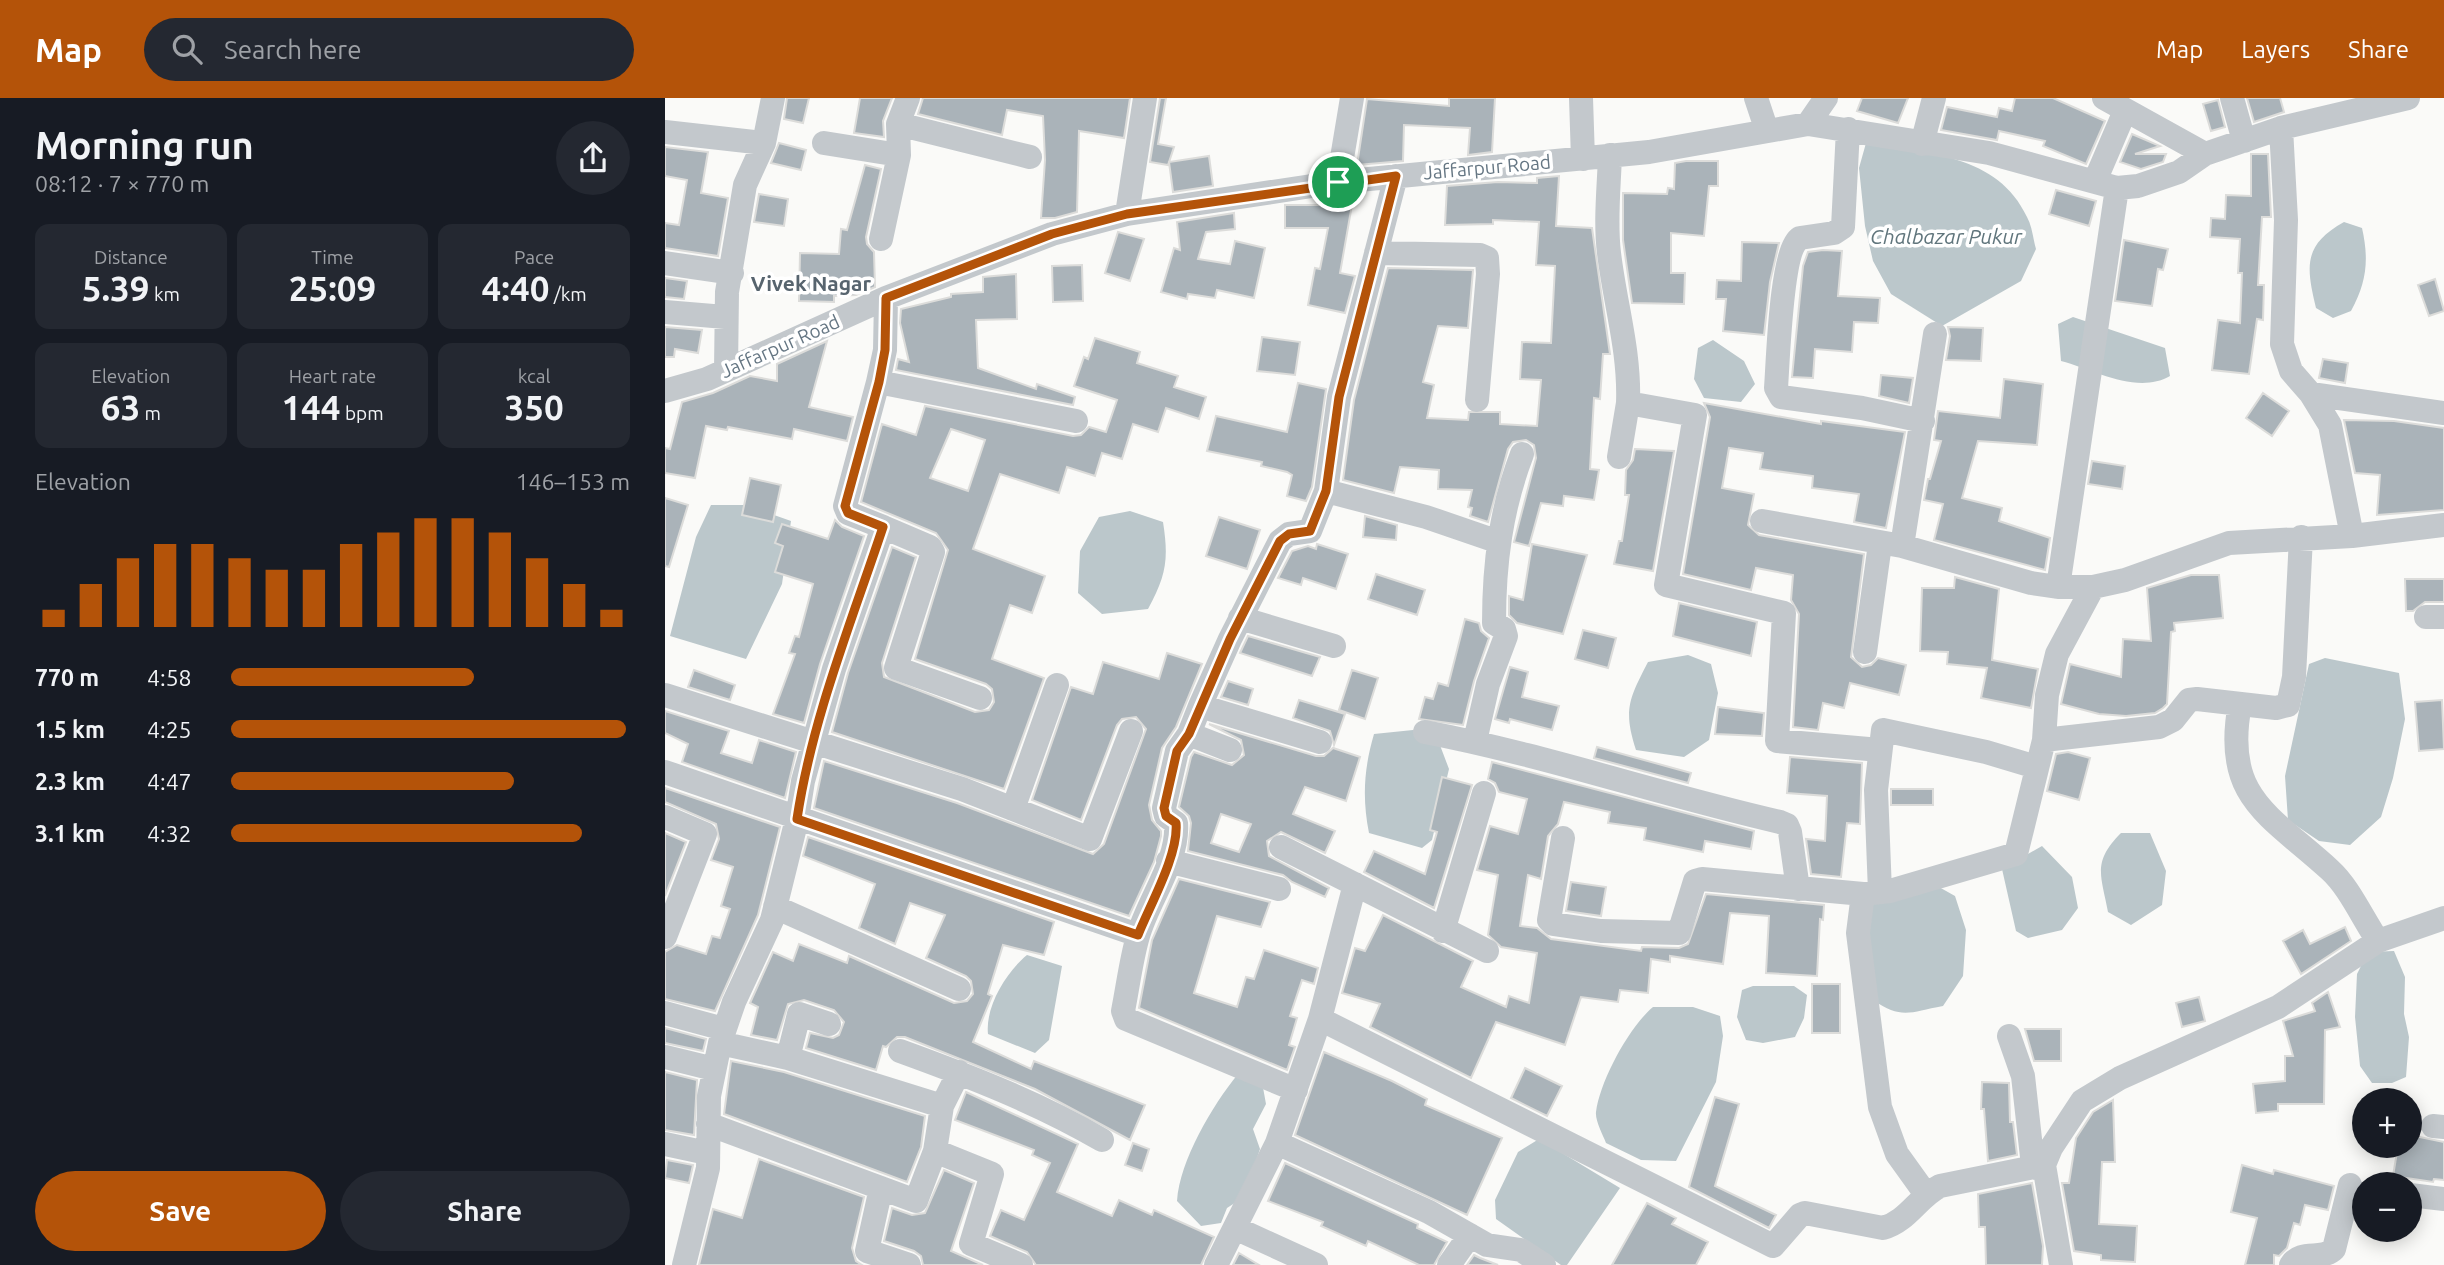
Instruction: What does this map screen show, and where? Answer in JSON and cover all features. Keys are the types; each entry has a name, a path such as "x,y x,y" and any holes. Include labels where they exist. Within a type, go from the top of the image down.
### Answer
{"street":[{"path":"726,370 727,292 745,185 764,143 773,98"},
{"path":"881,239 899,155 898,124 908,98"},
{"path":"1127,214 1145,98"},
{"path":"1338,182 1352,98"},
{"path":"1581,98 1583,159"},
{"path":"1756,98 1767,131"},
{"path":"1808,124 1826,98"},
{"path":"1922,144 1934,98"},
{"path":"2232,98 2244,141"},
{"path":"2106,184 2138,186 2179,172 2205,154 2281,128 2408,98"},
{"path":"2058,587 2115,104 2205,154"},
{"path":"898,124 1030,156"},
{"name":"Jaffarpur Road","path":"665,391 726,370 886,298 1052,234 1127,214 1338,182 1583,159 1808,124 1989,153 2106,184"},
{"path":"2281,128 2286,220 2282,344 2291,370 2311,394 2333,434 2352,536"},
{"path":"1848,129 1843,227 1834,233 1800,238 1791,250 1781,316 1776,388 1781,397 1862,408 1923,422"},
{"path":"665,132 764,143"},
{"path":"824,143 899,155"},
{"path":"1610,155 1608,249 1629,368 1628,403 1619,457"},
{"path":"1296,1090 1123,1016 1138,935 1168,861 1177,826 1166,816 1164,808 1177,751 1189,734 1240,618 1280,541 1289,534 1310,531 1326,491 1339,397 1396,176"},
{"path":"1376,253 1480,255 1487,258 1488,274 1477,400"},
{"path":"665,263 732,273"},
{"path":"886,298 885,350 879,382 845,506 848,513 930,547 933,552 896,668 980,698"},
{"path":"665,312 725,317"},
{"path":"1865,652 1923,422 1935,334"},
{"path":"879,382 1076,421"},
{"path":"2311,394 2444,413"},
{"path":"1628,403 1695,415 1667,585 1784,613 1777,741 1880,750"},
{"path":"1475,741 1487,684 1506,636 1504,629 1494,623 1499,542 1506,495 1522,454"},
{"path":"1326,491 1426,517 1499,542"},
{"path":"1762,521 1891,545 2031,583 2058,587 2093,587 2125,580 2229,544 2301,537 2352,536 2444,525"},
{"path":"684,1265 708,1168 708,1124 714,1069 722,1036 775,907 797,819 803,781 834,669 883,527"},
{"path":"2044,740 2159,727 2173,720 2189,700 2284,708 2290,701 2301,537"},
{"path":"1563,838 1548,917 1553,925 1601,931 1679,933 1695,881 1702,879 1872,893 2016,854 2044,740 2047,695 2057,654 2093,587"},
{"path":"1240,618 1334,646"},
{"path":"1013,809 1057,685"},
{"path":"665,695 962,789 1090,839 1131,730"},
{"path":"2240,704 2234,753 2240,774 2266,816 2332,871 2378,941"},
{"path":"1200,706 1319,742"},
{"path":"1925,1193 1897,1154 1881,1107 1858,933 1872,893 1881,733 1888,730 1986,752 2036,767"},
{"path":"1425,732 1475,741 1780,822 1787,825 1790,832 1798,889"},
{"path":"1189,734 1230,750"},
{"path":"665,772 1138,935"},
{"path":"1443,931 1485,793"},
{"path":"665,817 704,832 705,836 665,937"},
{"path":"1282,847 1487,951"},
{"path":"1168,861 1279,889"},
{"path":"1216,1265 1277,1143 1321,1020 1355,884"},
{"path":"775,907 959,989"},
{"path":"1321,1020 1769,1255 1800,1215 1805,1213 1883,1228 1905,1217 1925,1193 1940,1185 2039,1166 2082,1101 2120,1078 2278,1007 2378,941 2444,918"},
{"path":"665,1013 722,1036 942,1106"},
{"path":"788,1058 799,1014 829,1024"},
{"path":"2008,1036 2023,1076 2061,1265"},
{"path":"900,1051 959,1072 1076,1124 1102,1140"},
{"path":"665,1057 714,1069"},
{"path":"708,1124 916,1201 935,1151 942,1106 959,1072"},
{"path":"1277,1143 1429,1212 1487,1245 1521,1250 1544,1265"},
{"path":"665,1144 706,1153"},
{"path":"935,1151 992,1174 971,1244 1021,1265"},
{"path":"2291,1265 2301,1256 2326,1255 2334,1249 2350,1185"},
{"path":"881,1188 867,1251 909,1265"},
{"path":"2422,1196 2444,1199"},
{"path":"1235,1228 1316,1265"},
{"path":"1449,1265 1469,1235"}],"water":[{"name":"Chalbazar Pukur","path":"1866,143 1958,160 1998,180 2014,196 2027,217 2036,249 2021,281 1942,326 1891,294 1873,261 1865,226 1859,168"},
{"path":"2344,222 2362,228 2365,270 2351,311 2333,318 2316,308 2310,280 2311,258 2321,239"},
{"path":"2073,317 2165,348 2170,376 2144,383 2130,382 2061,361 2058,324"},
{"path":"1713,340 1744,361 1755,384 1741,402 1704,398 1694,379 1698,348"},
{"path":"711,505 746,505 791,521 782,584 746,659 670,636 696,537"},
{"path":"1130,511 1163,522 1165,567 1148,609 1102,614 1078,593 1080,551 1099,517"},
{"path":"1688,655 1711,664 1718,693 1709,740 1684,757 1636,750 1630,725 1630,705 1648,662"},
{"path":"2325,658 2399,673 2405,719 2393,778 2381,817 2350,845 2319,841 2288,820 2285,776 2309,664"},
{"path":"1413,730 1438,740 1449,769 1432,840 1422,848 1369,833 1365,808 1366,771 1374,734"},
{"path":"2121,833 2150,833 2166,871 2162,905 2131,925 2108,912 2101,878 2102,861 2106,852"},
{"path":"2042,846 2072,877 2078,908 2062,930 2028,938 2016,931 2002,869"},
{"path":"1930,882 1955,896 1966,930 1963,976 1943,1006 1899,1012 1873,1000 1866,942 1874,899"},
{"path":"2394,951 2405,977 2404,1014 2409,1037 2406,1077 2392,1083 2372,1083 2360,1066 2355,1017 2357,974 2368,952"},
{"path":"1027,955 1062,966 1049,1040 1035,1053 988,1034 993,1002 1005,980"},
{"path":"1753,986 1794,986 1807,995 1804,1018 1795,1037 1763,1043 1746,1040 1737,1017 1742,990"},
{"path":"1653,1007 1693,1007 1720,1016 1723,1036 1716,1082 1676,1161 1641,1160 1606,1143 1596,1116 1609,1070 1625,1041"},
{"path":"1238,1074 1262,1082 1266,1104 1253,1129 1260,1149 1244,1197 1227,1208 1221,1223 1201,1226 1177,1201 1179,1185 1199,1134"},
{"path":"1539,1139 1620,1188 1567,1265 1561,1265 1496,1219 1495,1200 1518,1152"}],"building":[{"path":"787,98 809,98 803,123 784,119"},
{"path":"860,98 892,98 883,121 884,137 854,133"},
{"path":"923,98 1130,98 1124,138 1079,131 1077,212 1055,218 1041,218 1045,160 1043,116 1007,110 1002,135 918,114"},
{"path":"1160,98 1166,98 1158,144 1174,147 1168,165 1150,162"},
{"path":"1449,98 1495,98 1492,152 1468,155 1470,128 1404,125 1403,161 1357,165 1367,99 1449,106"},
{"path":"1862,98 1908,98 1898,123 1857,111"},
{"path":"2015,98 2053,98 2105,121 2086,164 2043,146 2045,141 1999,131 1997,140 1941,130 1947,107 1997,117 1999,108 2012,111"},
{"path":"2247,98 2280,98 2284,112 2254,122"},
{"path":"2218,100 2225,127 2211,131 2203,104"},
{"path":"2132,134 2160,146 2135,154 2166,154 2163,162 2141,169 2120,162"},
{"path":"779,143 806,150 801,170 771,163"},
{"path":"665,147 708,152 701,193 728,198 718,256 665,248 665,223 679,225 687,180 665,176"},
{"path":"2251,154 2268,154 2271,217 2262,217 2258,285 2264,285 2263,320 2257,319 2249,374 2212,370 2218,320 2240,323 2242,273 2238,273 2240,239 2210,237 2211,218 2225,219 2226,195 2251,196"},
{"path":"1209,156 1213,186 1173,192 1169,162"},
{"path":"1718,161 1718,186 1709,186 1704,236 1671,233 1671,273 1685,273 1684,304 1632,303 1623,240 1623,193 1667,194 1668,188 1674,189 1675,163"},
{"path":"865,165 881,169 866,237 867,244 874,252 875,287 856,295 834,296 834,302 799,301 800,253 839,254 841,229 847,230"},
{"path":"1559,176 1556,226 1592,228 1610,354 1603,354 1600,399 1594,398 1590,469 1599,470 1594,500 1564,496 1563,506 1541,503 1529,546 1514,542 1536,458 1534,445 1526,440 1513,442 1508,449 1488,522 1470,516 1472,508 1468,507 1472,490 1438,489 1439,470 1400,467 1394,493 1343,480 1354,400 1388,268 1473,270 1468,328 1438,326 1423,382 1434,385 1427,418 1468,420 1469,412 1500,412 1500,424 1537,426 1541,380 1520,379 1522,342 1551,343 1555,266 1536,265 1539,222 1493,220 1493,224 1445,225 1447,186 1498,182 1537,183 1537,178"},
{"path":"2056,190 2096,201 2089,226 2049,214"},
{"path":"759,194 788,199 784,226 754,222"},
{"path":"1333,198 1353,199 1340,273 1355,276 1345,313 1308,305 1315,268 1320,269 1328,228 1285,228 1285,205 1332,205"},
{"path":"1234,213 1235,229 1206,232 1198,259 1230,264 1235,241 1265,248 1254,298 1217,290 1215,298 1188,294 1187,299 1161,292 1174,248 1180,250 1177,222"},
{"path":"1118,232 1144,239 1130,281 1105,273"},
{"path":"2124,240 2168,249 2163,270 2158,269 2152,306 2115,301"},
{"path":"1742,242 1779,243 1770,282 1764,335 1723,331 1726,299 1716,299 1717,280 1741,281"},
{"path":"1842,251 1838,296 1880,298 1878,323 1854,322 1852,352 1815,349 1813,378 1792,377 1803,266 1808,252"},
{"path":"1082,265 1083,301 1053,302 1052,266"},
{"path":"1016,274 1017,319 976,320 978,368 1036,389 1037,384 1075,397 1073,405 896,370 898,359 909,362 900,323 901,309 951,297 951,294 983,292 983,277"},
{"path":"665,278 687,281 684,299 665,297"},
{"path":"2435,279 2444,311 2429,316 2418,285"},
{"path":"665,327 702,330 698,353 675,349 674,357 665,357"},
{"path":"1948,327 1983,328 1981,361 1946,360 1950,336"},
{"path":"1262,337 1300,342 1295,375 1257,371"},
{"path":"1095,338 1140,352 1137,363 1178,376 1174,387 1206,397 1199,419 1166,408 1158,432 1133,424 1122,459 1102,453 1095,476 1067,467 1059,493 1000,474 973,549 1045,576 1032,613 1010,605 992,659 1044,678 1004,789 832,732 848,673 892,547 916,557 882,663 884,677 975,712 989,710 994,702 992,689 986,684 915,659 948,550 936,533 861,502 882,424 916,435 925,406 1073,436 1081,435 1089,427 1106,432 1117,400 1074,386 1084,357 1088,359","holes":["951,429 985,440 968,491 930,478"]},
{"path":"827,341 809,407 853,417 847,441 794,429 792,439 728,427 727,430 706,426 695,478 665,473 665,448 670,449 682,402 713,393 750,376 777,381 777,364"},
{"path":"2323,359 2348,363 2345,383 2319,378"},
{"path":"1881,375 1913,378 1909,403 1879,396"},
{"path":"2004,379 2043,384 2037,445 1978,441 1962,498 2002,508 1999,521 2050,538 2045,570 1934,540 1943,504 1924,500 1941,441 1934,440 1938,411 2000,418"},
{"path":"1298,383 1326,389 1312,487 1306,501 1287,496 1292,475 1287,472 1261,466 1262,462 1207,451 1216,416 1287,432"},
{"path":"2263,393 2289,411 2272,436 2246,418"},
{"path":"1704,403 1821,424 1821,421 1905,432 1886,528 1854,522 1859,494 1812,488 1813,476 1760,469 1763,453 1729,448 1722,488 1754,494 1748,525 1759,535 1864,554 1851,657 1862,667 1871,665 1878,658 1906,665 1899,695 1850,683 1844,708 1823,703 1818,730 1793,727 1799,614 1791,600 1793,575 1756,568 1751,590 1683,574 1710,417"},
{"path":"2344,420 2394,421 2444,428 2444,510 2377,515 2380,475 2355,473"},
{"path":"1635,449 1674,451 1653,571 1614,564 1619,541 1622,541 1629,495 1625,495 1626,470 1633,460"},
{"path":"2092,461 2125,466 2122,489 2088,484"},
{"path":"750,478 781,485 773,522 742,515"},
{"path":"665,498 688,505 669,567 665,566"},
{"path":"1365,516 1397,525 1396,540 1363,537"},
{"path":"1219,517 1260,530 1247,569 1206,556"},
{"path":"835,520 842,527 864,536 820,664 804,723 773,714 795,654 789,653 795,636 799,637 813,584 775,572 783,546 775,543 782,524 828,539"},
{"path":"1317,544 1348,554 1336,589 1303,578 1301,585 1278,578 1292,551 1308,546 1316,549"},
{"path":"1532,544 1587,555 1563,634 1517,623 1509,615 1509,596 1523,600"},
{"path":"1376,574 1425,590 1417,615 1368,599"},
{"path":"2191,575 2219,575 2223,618 2174,623 2175,631 2171,632 2167,704 2163,708 2155,713 2126,716 2099,714 2061,704 2070,664 2121,677 2123,639 2151,641 2147,588"},
{"path":"1955,577 1999,589 1992,660 2038,669 2031,708 1981,698 1987,668 1947,664 1948,652 1920,651 1922,588 1954,588"},
{"path":"2405,579 2444,579 2444,602 2425,602 2413,611 2406,611"},
{"path":"1679,603 1757,622 1751,656 1673,636"},
{"path":"1465,619 1479,623 1481,631 1489,638 1463,725 1419,719 1425,697 1433,699 1438,683 1448,686"},
{"path":"1583,630 1616,638 1608,668 1575,659"},
{"path":"1248,636 1320,657 1312,676 1240,653"},
{"path":"1167,653 1202,664 1176,727 1162,748 1149,805 1152,820 1161,831 1161,836 1154,862 1129,916 814,808 824,761 957,803 1093,854 1104,844 1146,729 1136,717 1122,719 1117,725 1081,820 1032,800 1071,687 1093,694 1103,662 1159,679"},
{"path":"1510,667 1528,672 1522,697 1559,706 1552,730 1510,719 1509,723 1495,719"},
{"path":"694,670 735,685 730,700 688,687"},
{"path":"1352,670 1378,678 1365,719 1339,710"},
{"path":"1228,681 1253,689 1248,705 1221,697"},
{"path":"1299,700 1345,714 1334,745 1330,731 1293,718"},
{"path":"2442,700 2444,749 2419,751 2415,702"},
{"path":"1718,707 1764,713 1762,736 1715,734"},
{"path":"665,711 729,731 721,753 752,763 759,740 796,752 785,798 682,762 688,744 665,733"},
{"path":"1209,724 1316,756 1324,756 1333,748 1360,757 1346,801 1305,787 1293,814 1335,831 1325,853 1281,832 1267,841 1269,856 1329,888 1325,897 1283,875 1188,851 1191,823 1189,816 1179,807 1191,757 1194,752 1232,765 1244,755 1241,740","holes":["1221,814 1251,824 1239,852 1211,843"]},
{"path":"1597,747 1691,773 1688,783 1594,758"},
{"path":"2068,752 2090,758 2079,800 2047,791 2056,754"},
{"path":"1790,757 1862,763 1860,824 1847,823 1841,877 1811,874 1806,839 1825,841 1827,796 1787,793"},
{"path":"1492,762 1754,831 1751,849 1705,841 1703,852 1644,840 1646,828 1608,823 1610,812 1564,802 1558,824 1548,836 1541,879 1528,875 1520,926 1537,928 1551,939 1641,951 1642,947 1679,948 1688,944 1706,894 1824,905 1823,920 1820,919 1817,976 1766,973 1769,916 1730,913 1723,964 1670,956 1670,962 1651,959 1648,993 1620,990 1618,1002 1581,997 1565,1045 1496,1022 1471,1078 1370,1027 1380,1004 1342,993 1355,948 1365,951 1383,915 1473,961 1461,987 1506,1007 1509,996 1529,1003 1537,953 1501,947 1488,935 1498,875 1477,870 1490,826 1518,834 1527,799 1499,792 1495,783 1488,779"},
{"path":"1442,777 1472,785 1434,908 1364,872 1374,851 1425,874 1437,832 1430,830"},
{"path":"665,788 780,827 758,915 715,1011 665,999 665,952 677,945 706,954 712,936 720,938 730,909 721,906 733,867 711,860 719,839 716,824 665,802"},
{"path":"1891,789 1933,789 1933,805 1891,805"},
{"path":"665,833 686,842 665,896"},
{"path":"808,837 1054,922 1044,955 1003,945 988,994 992,996 973,1042 1031,1069 1034,1061 1145,1105 1130,1140 1035,1089 905,1037 897,1037 886,1047 883,1046 876,1070 806,1048 810,1033 833,1038 839,1035 844,1022 834,1010 804,1000 788,1004 777,1040 751,1035 758,1007 750,1003 773,952 793,961 799,944 847,963 849,956 954,1003 967,1001 973,994 971,981 966,976 926,958 945,915 910,903 895,944 859,928 875,884 803,856"},
{"path":"1179,879 1270,902 1261,927 1217,916 1194,993 1237,1007 1246,977 1254,979 1264,950 1318,968 1314,984 1302,980 1290,1016 1297,1018 1289,1045 1295,1047 1287,1070 1139,1008 1152,940"},
{"path":"1571,882 1606,887 1601,916 1566,911"},
{"path":"2345,927 2351,941 2301,974 2283,941 2303,930 2310,944"},
{"path":"1812,984 1840,984 1840,1033 1812,1033"},
{"path":"2328,992 2340,1027 2325,1030 2324,1104 2278,1104 2278,1111 2256,1113 2253,1084 2285,1081 2285,1056 2293,1056 2283,1021 2315,1011 2312,1003"},
{"path":"2199,997 2205,1021 2182,1027 2176,1003"},
{"path":"665,1028 706,1039 703,1051 665,1043"},
{"path":"2025,1029 2061,1029 2061,1061 2034,1061"},
{"path":"1324,1052 1427,1099 1425,1105 1502,1138 1467,1215 1295,1135"},
{"path":"731,1061 784,1072 925,1116 921,1147 907,1182 724,1114"},
{"path":"1525,1068 1562,1086 1547,1116 1511,1098"},
{"path":"665,1072 697,1080 694,1135 665,1130"},
{"path":"1982,1082 2009,1083 2010,1122 2013,1122 2017,1155 1988,1161 1984,1109 1981,1109"},
{"path":"966,1092 1078,1144 1057,1192 1112,1216 1119,1200 1152,1215 1154,1210 1214,1237 1201,1265 1036,1265 1027,1252 990,1236 1001,1210 1024,1220 1050,1163 1032,1155 1034,1150 955,1120"},
{"path":"1715,1097 1739,1104 1715,1186 1776,1215 1769,1228 1689,1187"},
{"path":"2113,1100 2115,1162 2102,1162 2099,1224 2137,1226 2135,1262 2101,1260 2101,1255 2074,1251 2062,1183 2069,1183 2076,1138 2093,1112"},
{"path":"2422,1137 2444,1142 2444,1180 2422,1180 2422,1172 2394,1172 2396,1158 2422,1158"},
{"path":"1133,1143 1149,1149 1142,1171 1125,1165"},
{"path":"759,1159 864,1197 852,1248 856,1261 862,1265 699,1265 713,1209 742,1218"},
{"path":"667,1160 693,1165 689,1183 665,1178"},
{"path":"1285,1163 1418,1224 1417,1228 1447,1242 1434,1265 1419,1265 1368,1241 1366,1246 1321,1226 1323,1222 1268,1201"},
{"path":"2242,1165 2273,1174 2274,1170 2334,1186 2328,1210 2305,1205 2300,1225 2294,1223 2287,1248 2279,1256 2274,1255 2274,1265 2245,1265 2257,1218 2231,1212"},
{"path":"944,1170 974,1183 951,1251 983,1265 923,1265 921,1256 914,1251 884,1241 892,1208 912,1215 925,1213"},
{"path":"2032,1183 2043,1246 2042,1265 1986,1265 1985,1227 1979,1227 1978,1194"},
{"path":"1647,1203 1676,1218 1672,1224 1708,1242 1696,1265 1612,1265"},
{"path":"1239,1253 1259,1265 1233,1265"},
{"path":"1474,1255 1480,1258 1498,1265 1467,1265"}],"district":[{"name":"Vivek Nagar","path":"811,283"}],"route":[{"path":"1396,176 1339,397 1326,491 1310,531 1304,534 1289,534 1280,541 1230,639 1189,734 1177,751 1164,813 1177,826 1168,861 1138,935 797,819 803,781 834,669 883,527 848,513 845,506 879,382 885,350 886,298 1052,234 1127,214 1338,182 1396,176"}]}
